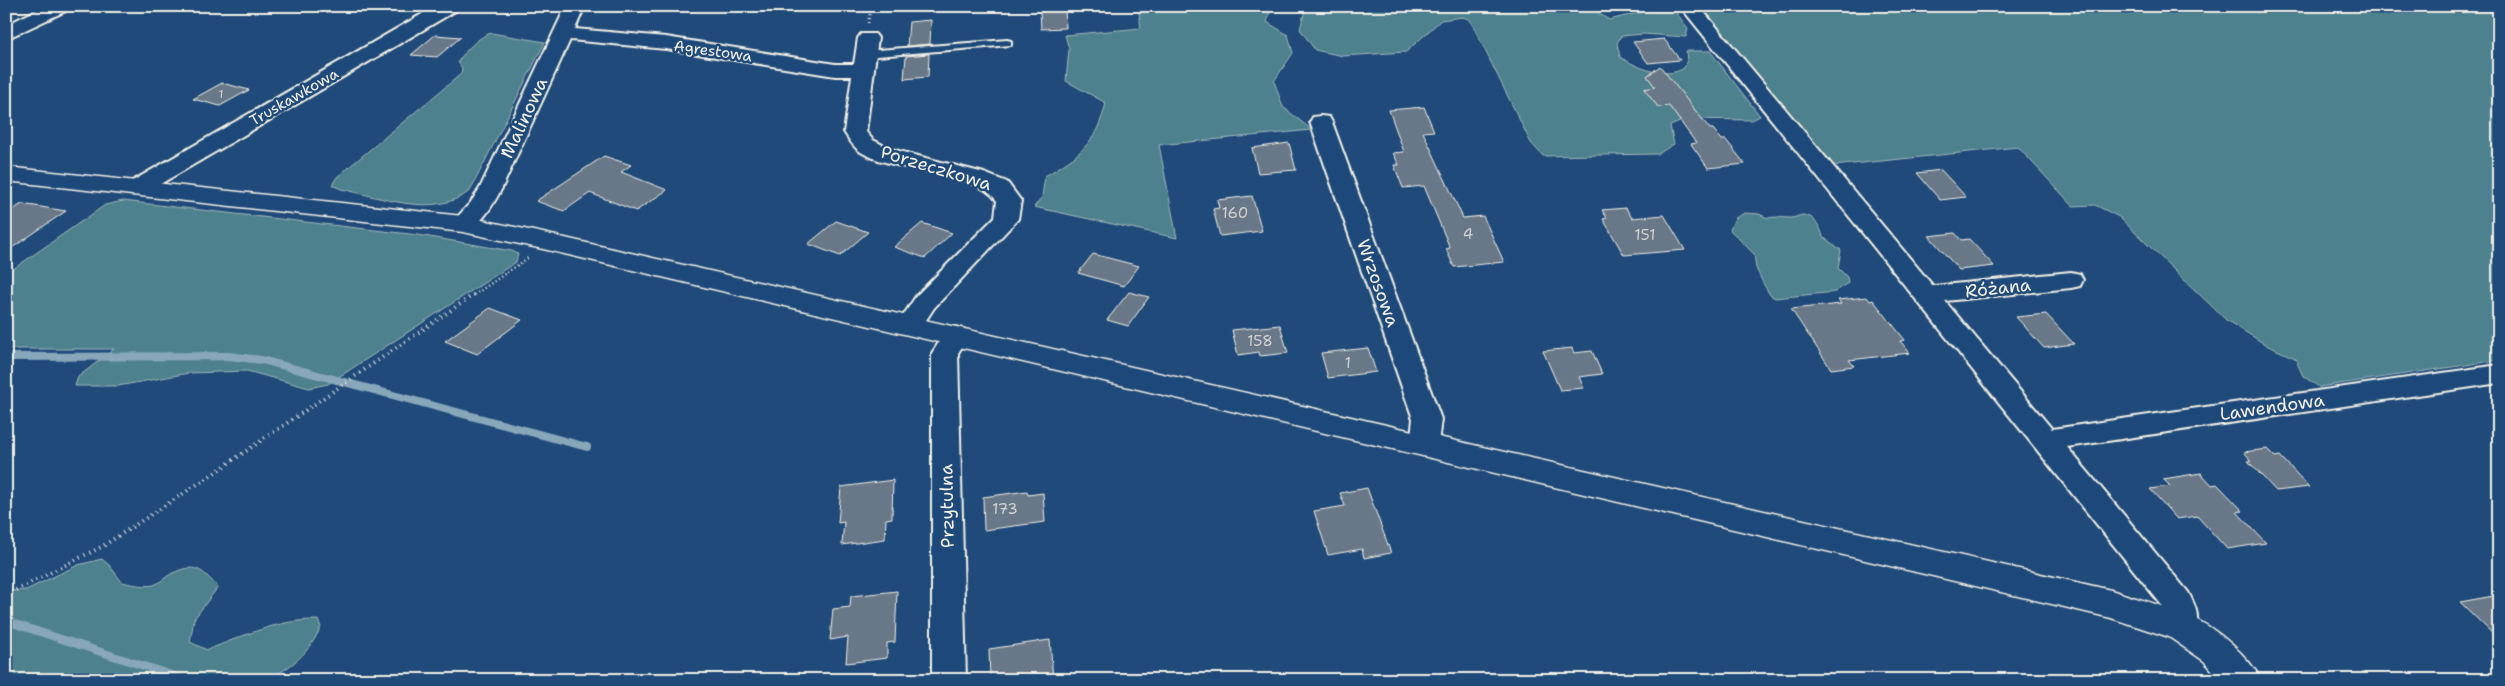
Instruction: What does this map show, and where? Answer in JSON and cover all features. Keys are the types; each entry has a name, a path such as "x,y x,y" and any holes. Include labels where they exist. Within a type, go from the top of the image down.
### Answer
{"street":[{"path":"6,33 61,6"},
{"name":"Truskawkowa","path":"137,188 450,6"},
{"name":"Malinowa","path":"463,224 480,206 492,188 576,6"},
{"path":"1689,6 2177,601 2183,615 2181,627"},
{"name":"Agrestowa","path":"563,34 661,44 835,70 865,54"},
{"name":"Porzeczkowa","path":"865,54 855,132 865,146 883,154 976,178 999,187 1009,201 1006,219 925,302 910,325"},
{"name":"Wrzosowa","path":"1321,122 1427,419 1424,444"},
{"path":"6,174 463,224 551,243 2071,594 2145,614 2181,627 2216,651 2244,680"},
{"name":"Różana","path":"1926,295 2071,280"},
{"name":"Przytulna","path":"948,680 945,353 956,336"},
{"name":"Lawendowa","path":"2045,440 2499,374"}],"lane":[{"path":"865,54 1007,43"}],"path":[{"path":"6,595 111,541 551,243"}],"green space":[{"path":"1138,6 1272,6 1267,22 1288,35 1293,53 1274,81 1283,107 1312,130 1159,145 1177,238 1034,207 1042,197 1045,176 1068,162 1092,139 1106,103 1066,81 1069,49 1065,35 1141,28"},
{"path":"1306,6 1588,6 1609,20 1646,11 1674,10 1688,28 1686,37 1644,34 1621,36 1617,43 1620,57 1652,71 1669,73 1684,68 1687,60 1686,51 1710,51 1760,116 1752,120 1687,119 1670,126 1674,144 1658,154 1543,156 1531,143 1470,20 1463,17 1441,20 1406,52 1343,56 1315,50 1300,29"},
{"path":"1699,6 2499,6 2499,360 2319,387 2303,376 2295,358 2268,346 2226,320 2119,217 2095,205 2073,206 2018,147 1833,166"},
{"path":"491,33 545,42 470,191 456,199 440,204 424,205 390,201 332,185 337,177 461,74 462,68 458,62 477,41"},
{"path":"123,201 418,235 512,251 518,254 516,262 328,384 309,388 247,371 189,373 118,386 75,386 78,377 114,349 6,349 6,274 105,205"},
{"path":"1745,213 1759,214 1768,218 1791,218 1803,215 1810,217 1819,226 1823,237 1841,250 1838,268 1847,277 1848,283 1835,292 1775,298 1770,295 1756,268 1754,254 1730,230 1735,218"},
{"path":"102,559 122,582 138,585 154,585 171,574 186,568 197,569 207,576 218,587 194,619 190,642 207,650 261,629 289,622 318,620 321,627 316,637 299,658 268,680 6,680 6,591 26,590 78,565"}],"building":[{"path":"1065,9 1066,28 1041,29 1040,11"},
{"path":"931,20 930,44 907,46 909,22"},
{"path":"435,35 461,37 437,57 411,55"},
{"path":"1664,39 1680,60 1648,63 1633,42"},
{"path":"929,54 928,77 904,79 906,56"},
{"path":"1660,66 1710,129 1713,129 1722,140 1726,140 1745,164 1708,168 1691,144 1696,143 1669,106 1658,107 1644,89 1655,87 1647,76"},
{"path":"222,83 249,90 220,106 193,99"},
{"path":"1424,107 1434,131 1423,132 1463,218 1483,216 1504,262 1454,267 1446,249 1450,248 1424,186 1403,188 1394,165 1399,165 1393,153 1404,152 1389,110"},
{"path":"1289,143 1296,170 1258,173 1252,148"},
{"path":"604,156 631,165 621,172 667,190 636,211 590,193 564,211 536,201"},
{"path":"1941,170 1966,197 1940,200 1917,173"},
{"path":"1252,196 1262,231 1220,236 1213,209 1219,208 1217,200"},
{"path":"22,204 66,211 6,252 6,214"},
{"path":"1626,208 1632,218 1664,215 1685,250 1624,255 1603,219 1607,218 1602,210"},
{"path":"836,221 868,232 840,256 808,244"},
{"path":"922,223 952,233 925,258 894,247"},
{"path":"1955,233 1961,240 1969,239 1994,266 1959,270 1929,236"},
{"path":"1093,254 1139,266 1124,286 1078,273"},
{"path":"1129,292 1149,297 1128,326 1107,320"},
{"path":"1867,297 1870,301 1873,300 1905,340 1900,341 1910,353 1849,360 1854,366 1831,369 1791,309 1841,304 1838,300"},
{"path":"490,308 522,320 477,354 445,341"},
{"path":"2046,314 2074,344 2044,348 2016,317"},
{"path":"1280,325 1288,353 1260,356 1259,352 1238,355 1232,330"},
{"path":"1368,348 1376,372 1328,378 1321,353"},
{"path":"1572,348 1574,353 1592,351 1602,374 1579,377 1584,388 1560,390 1543,351"},
{"path":"2267,449 2275,457 2280,456 2309,487 2276,491 2248,461 2252,461 2244,452"},
{"path":"2201,473 2212,485 2217,484 2243,511 2237,512 2266,543 2227,549 2197,516 2177,519 2150,489 2170,486 2163,479"},
{"path":"893,480 892,518 886,519 885,539 842,545 844,522 838,523 841,487"},
{"path":"1367,488 1391,553 1364,558 1362,549 1328,555 1314,511 1345,506 1340,493"},
{"path":"1027,491 1028,495 1043,493 1045,522 984,530 983,497"},
{"path":"897,591 895,642 887,643 887,658 846,663 848,637 830,640 833,609 850,607 851,596"},
{"path":"2499,595 2499,640 2460,602"},
{"path":"1050,640 1053,680 990,680 989,649"}],"waterway":[{"path":"6,357 228,356 262,360 587,447"},
{"path":"6,621 187,680"}]}
